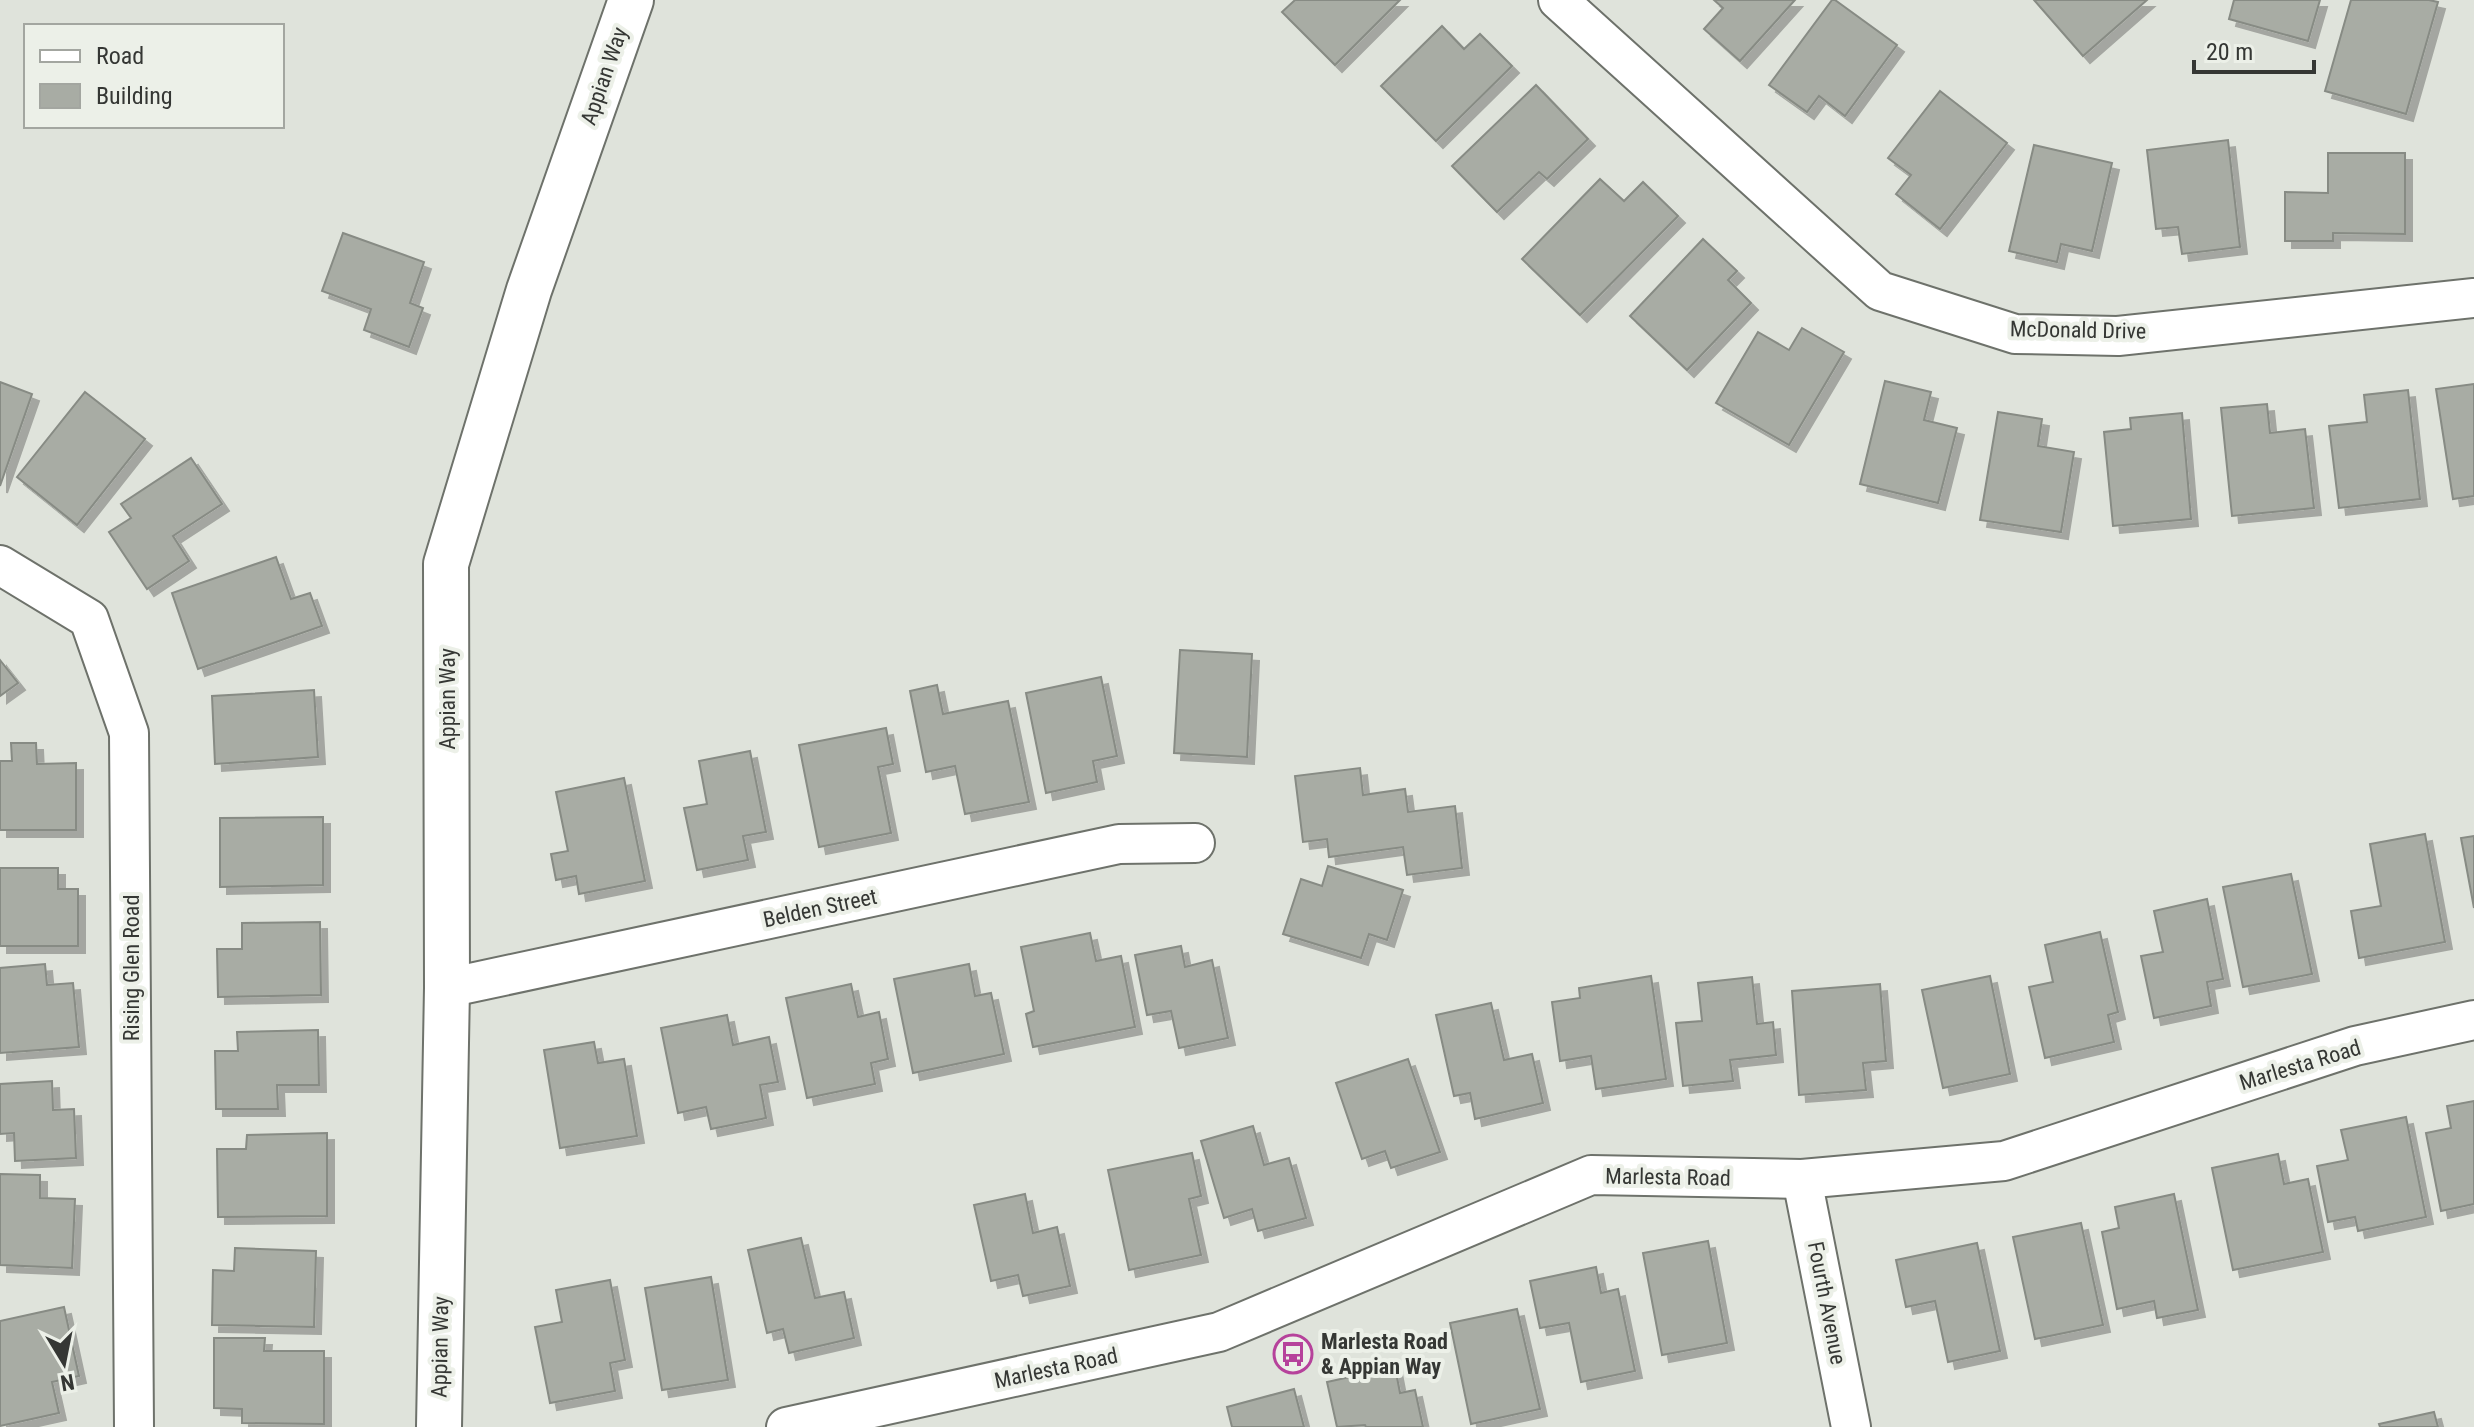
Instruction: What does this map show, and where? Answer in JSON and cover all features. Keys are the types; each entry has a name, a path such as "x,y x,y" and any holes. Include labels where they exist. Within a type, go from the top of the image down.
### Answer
{"main road":[{"name":"Appian Way","path":"439,1427 447,988 446,564 529,290 631,0"}],"street":[{"name":"McDonald Drive","path":"1558,0 1880,291 2015,334 2118,336 2474,298"},
{"name":"Rising Glen Road","path":"0,565 89,619 129,733 134,1427"},
{"name":"Belden Street","path":"447,988 1119,844 1195,843"},
{"name":"Marlesta Road","path":"786,1427 1219,1332 1591,1175 1802,1179 2004,1161 2355,1046 2474,1020"},
{"name":"Fourth Avenue","path":"1802,1179 1851,1427"}],"building":[{"path":"1295,0 1400,0 1335,65 1282,12"},
{"path":"1714,0 1795,0 1740,61 1704,29 1723,8"},
{"path":"1832,0 1897,45 1845,116 1819,96 1807,112 1769,85"},
{"path":"2034,0 2147,0 2083,56"},
{"path":"2234,0 2320,0 2308,41 2229,19"},
{"path":"2351,0 2438,2 2406,114 2325,91"},
{"path":"1442,26 1464,49 1480,34 1512,66 1436,141 1381,86"},
{"path":"1536,85 1588,139 1547,179 1539,172 1497,212 1452,166"},
{"path":"1940,91 2007,143 1940,229 1896,194 1911,175 1888,158"},
{"path":"2228,140 2240,247 2182,254 2178,227 2156,229 2147,150"},
{"path":"2034,145 2112,163 2092,251 2061,244 2057,262 2009,251"},
{"path":"2328,153 2405,153 2405,234 2333,233 2333,241 2285,241 2285,192 2328,193"},
{"path":"1600,179 1624,201 1643,182 1678,216 1580,315 1522,259"},
{"path":"343,233 424,262 410,303 423,308 409,347 364,330 371,309 322,291"},
{"path":"1703,239 1737,271 1728,280 1751,303 1687,370 1630,316"},
{"path":"1802,328 1844,352 1789,445 1716,403 1758,332 1789,350"},
{"path":"1885,381 1931,392 1924,420 1957,428 1938,503 1860,484"},
{"path":"0,382 32,394 0,486"},
{"path":"2474,384 2474,496 2453,499 2436,389"},
{"path":"2408,390 2420,499 2339,508 2329,426 2367,422 2364,395"},
{"path":"85,392 145,439 77,525 17,477"},
{"path":"2267,404 2270,433 2305,429 2314,508 2232,516 2221,408"},
{"path":"1998,412 2042,419 2038,446 2074,452 2061,532 1980,520"},
{"path":"2182,413 2191,519 2113,526 2104,432 2131,429 2130,418"},
{"path":"191,458 222,504 173,536 189,561 147,589 109,532 131,518 121,504"},
{"path":"276,557 291,599 310,593 322,626 198,669 172,593"},
{"path":"1180,650 1252,654 1247,757 1174,753"},
{"path":"0,660 18,683 0,696"},
{"path":"1101,677 1117,756 1093,761 1097,782 1046,793 1026,693"},
{"path":"937,685 943,714 1008,701 1029,802 965,814 955,766 926,772 910,691"},
{"path":"314,690 318,757 215,764 212,696"},
{"path":"886,728 893,764 878,767 891,833 819,847 799,745"},
{"path":"11,743 36,743 37,764 76,763 76,830 0,830 0,761 12,761"},
{"path":"750,751 766,832 743,836 748,860 697,870 684,808 707,804 699,761"},
{"path":"1360,768 1363,795 1405,789 1408,812 1455,806 1462,868 1407,875 1403,847 1329,857 1327,839 1303,842 1295,776"},
{"path":"624,778 645,881 579,894 576,876 556,880 551,854 568,851 556,792"},
{"path":"323,817 323,885 220,887 220,818"},
{"path":"2425,834 2445,942 2359,958 2351,911 2381,906 2370,844"},
{"path":"2474,836 2474,908 2461,838"},
{"path":"1328,866 1403,890 1387,940 1369,934 1361,958 1283,934 1301,879 1322,886"},
{"path":"0,868 58,868 58,889 78,889 78,946 0,946"},
{"path":"2291,874 2312,974 2243,987 2223,887"},
{"path":"2207,899 2223,979 2207,982 2211,1006 2154,1018 2141,956 2163,952 2154,911"},
{"path":"320,922 321,995 218,997 217,949 242,949 242,923"},
{"path":"2100,932 2118,1012 2108,1015 2114,1042 2045,1058 2029,987 2053,982 2045,945"},
{"path":"1090,933 1096,961 1121,956 1135,1027 1033,1047 1026,1014 1034,1011 1021,947"},
{"path":"1181,946 1185,967 1212,960 1228,1038 1179,1048 1171,1011 1147,1015 1135,955"},
{"path":"45,964 47,985 73,983 79,1047 0,1053 0,968"},
{"path":"969,964 975,996 991,993 1004,1054 913,1073 894,979"},
{"path":"1651,976 1666,1079 1596,1089 1591,1056 1560,1061 1552,1002 1580,998 1579,988"},
{"path":"1990,976 2010,1074 1943,1088 1922,990"},
{"path":"1752,977 1757,1024 1773,1022 1776,1055 1730,1060 1733,1081 1683,1086 1676,1023 1702,1021 1698,983"},
{"path":"851,984 858,1017 879,1012 888,1059 871,1063 875,1084 807,1098 786,998"},
{"path":"1880,984 1886,1061 1863,1063 1866,1090 1799,1095 1792,991"},
{"path":"1491,1003 1504,1060 1532,1054 1543,1103 1475,1119 1470,1093 1454,1096 1436,1015"},
{"path":"727,1015 733,1045 769,1037 778,1082 760,1085 766,1118 711,1129 706,1107 678,1113 661,1028"},
{"path":"318,1030 319,1085 277,1085 278,1109 216,1109 215,1051 238,1051 237,1032"},
{"path":"594,1042 598,1063 624,1059 637,1136 560,1148 544,1050"},
{"path":"1408,1059 1440,1152 1391,1168 1385,1151 1362,1159 1336,1083"},
{"path":"52,1081 53,1110 74,1109 76,1158 15,1161 14,1133 0,1134 0,1084"},
{"path":"2474,1101 2474,1204 2441,1211 2426,1133 2451,1128 2447,1106"},
{"path":"2406,1117 2426,1217 2358,1231 2355,1217 2328,1222 2317,1166 2348,1160 2341,1130"},
{"path":"1253,1126 1264,1165 1289,1158 1306,1218 1258,1231 1252,1209 1224,1218 1201,1141"},
{"path":"327,1133 327,1216 218,1217 217,1149 246,1149 247,1135"},
{"path":"1192,1153 1201,1196 1189,1199 1201,1255 1129,1270 1108,1170"},
{"path":"2278,1154 2284,1184 2308,1179 2323,1252 2233,1270 2212,1168"},
{"path":"0,1174 40,1175 40,1198 75,1199 72,1268 0,1265"},
{"path":"1025,1194 1033,1233 1057,1227 1070,1286 1023,1296 1018,1275 991,1281 974,1205"},
{"path":"2174,1194 2198,1310 2157,1318 2154,1301 2117,1309 2102,1232 2119,1228 2115,1207"},
{"path":"2081,1223 2103,1325 2035,1339 2013,1237"},
{"path":"801,1238 815,1298 844,1292 854,1338 789,1353 783,1329 767,1333 748,1250"},
{"path":"1708,1241 1727,1343 1662,1355 1643,1253"},
{"path":"1977,1243 2000,1351 1948,1362 1935,1301 1906,1307 1896,1260"},
{"path":"235,1248 316,1251 314,1327 212,1325 213,1270 234,1271"},
{"path":"1596,1267 1601,1293 1618,1289 1635,1371 1581,1382 1569,1323 1540,1328 1530,1281"},
{"path":"711,1277 728,1380 662,1390 645,1288"},
{"path":"610,1280 625,1360 610,1363 615,1391 550,1403 535,1327 562,1322 556,1290"},
{"path":"64,1307 79,1376 52,1382 59,1413 0,1426 0,1321"},
{"path":"1517,1309 1540,1409 1471,1424 1450,1323"},
{"path":"214,1338 265,1338 264,1351 324,1351 324,1424 242,1423 242,1409 214,1408"},
{"path":"1395,1367 1400,1393 1415,1390 1423,1427 1337,1427 1327,1382"},
{"path":"1294,1389 1304,1427 1232,1427 1227,1407"},
{"path":"2434,1412 2438,1427 2380,1427 2379,1424"}],"place":[{"name":"Marlesta Road & Appian Way","path":"1293,1354"}]}
